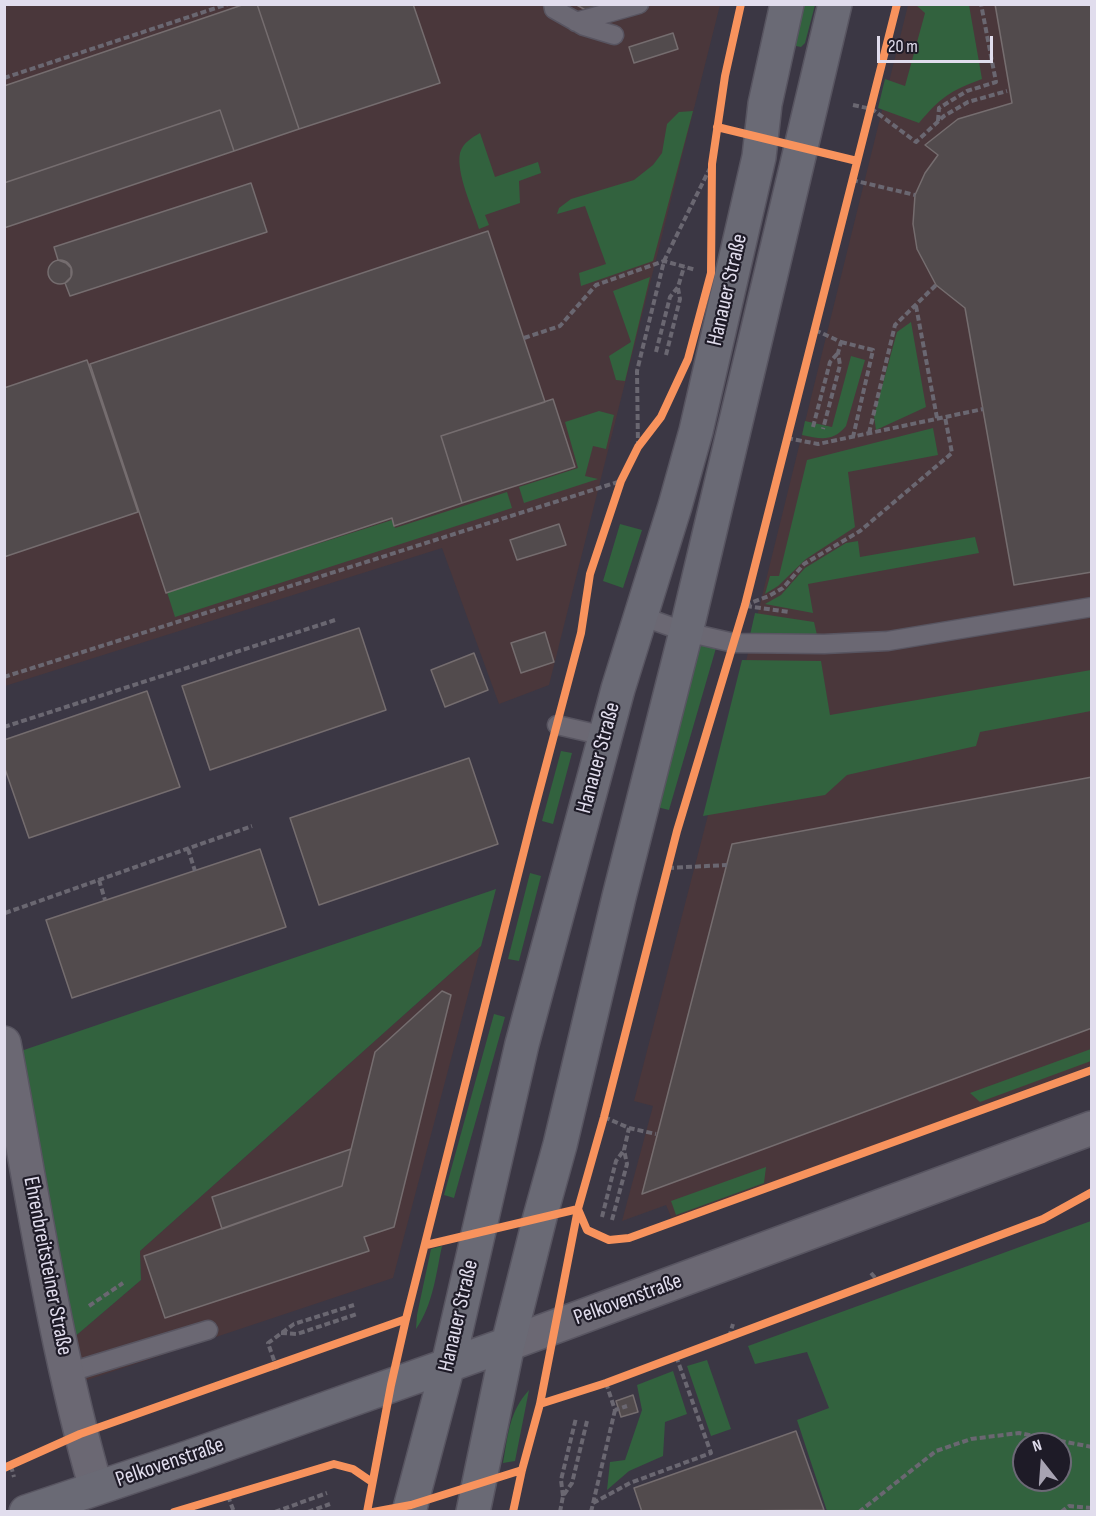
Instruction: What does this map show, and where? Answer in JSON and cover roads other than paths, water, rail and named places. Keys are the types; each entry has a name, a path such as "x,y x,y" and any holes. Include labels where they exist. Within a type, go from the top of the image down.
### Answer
{"main road":[{"name":"Hanauer Straße","path":"409,1512 448,1365 522,1044 605,736 696,431 759,157 765,104 787,4"},
{"name":"Hanauer Straße","path":"472,1512 508,1344 560,1145 619,897 686,632 835,4"},
{"name":"Pelkovenstraße","path":"26,1512 508,1344"}],"street":[{"name":"Ehrenbreitsteiner Straße","path":"4,1043 67,1373 80,1434 96,1488"},
{"name":"Pelkovenstraße","path":"508,1344 1092,1128"}],"lane":[{"path":"553,4 554,9 576,22 614,35"},
{"path":"576,22 639,4"},
{"path":"641,616 686,632 735,643 824,644 888,641 1092,607"},
{"path":"557,725 605,736"},
{"path":"67,1373 208,1330"}]}
